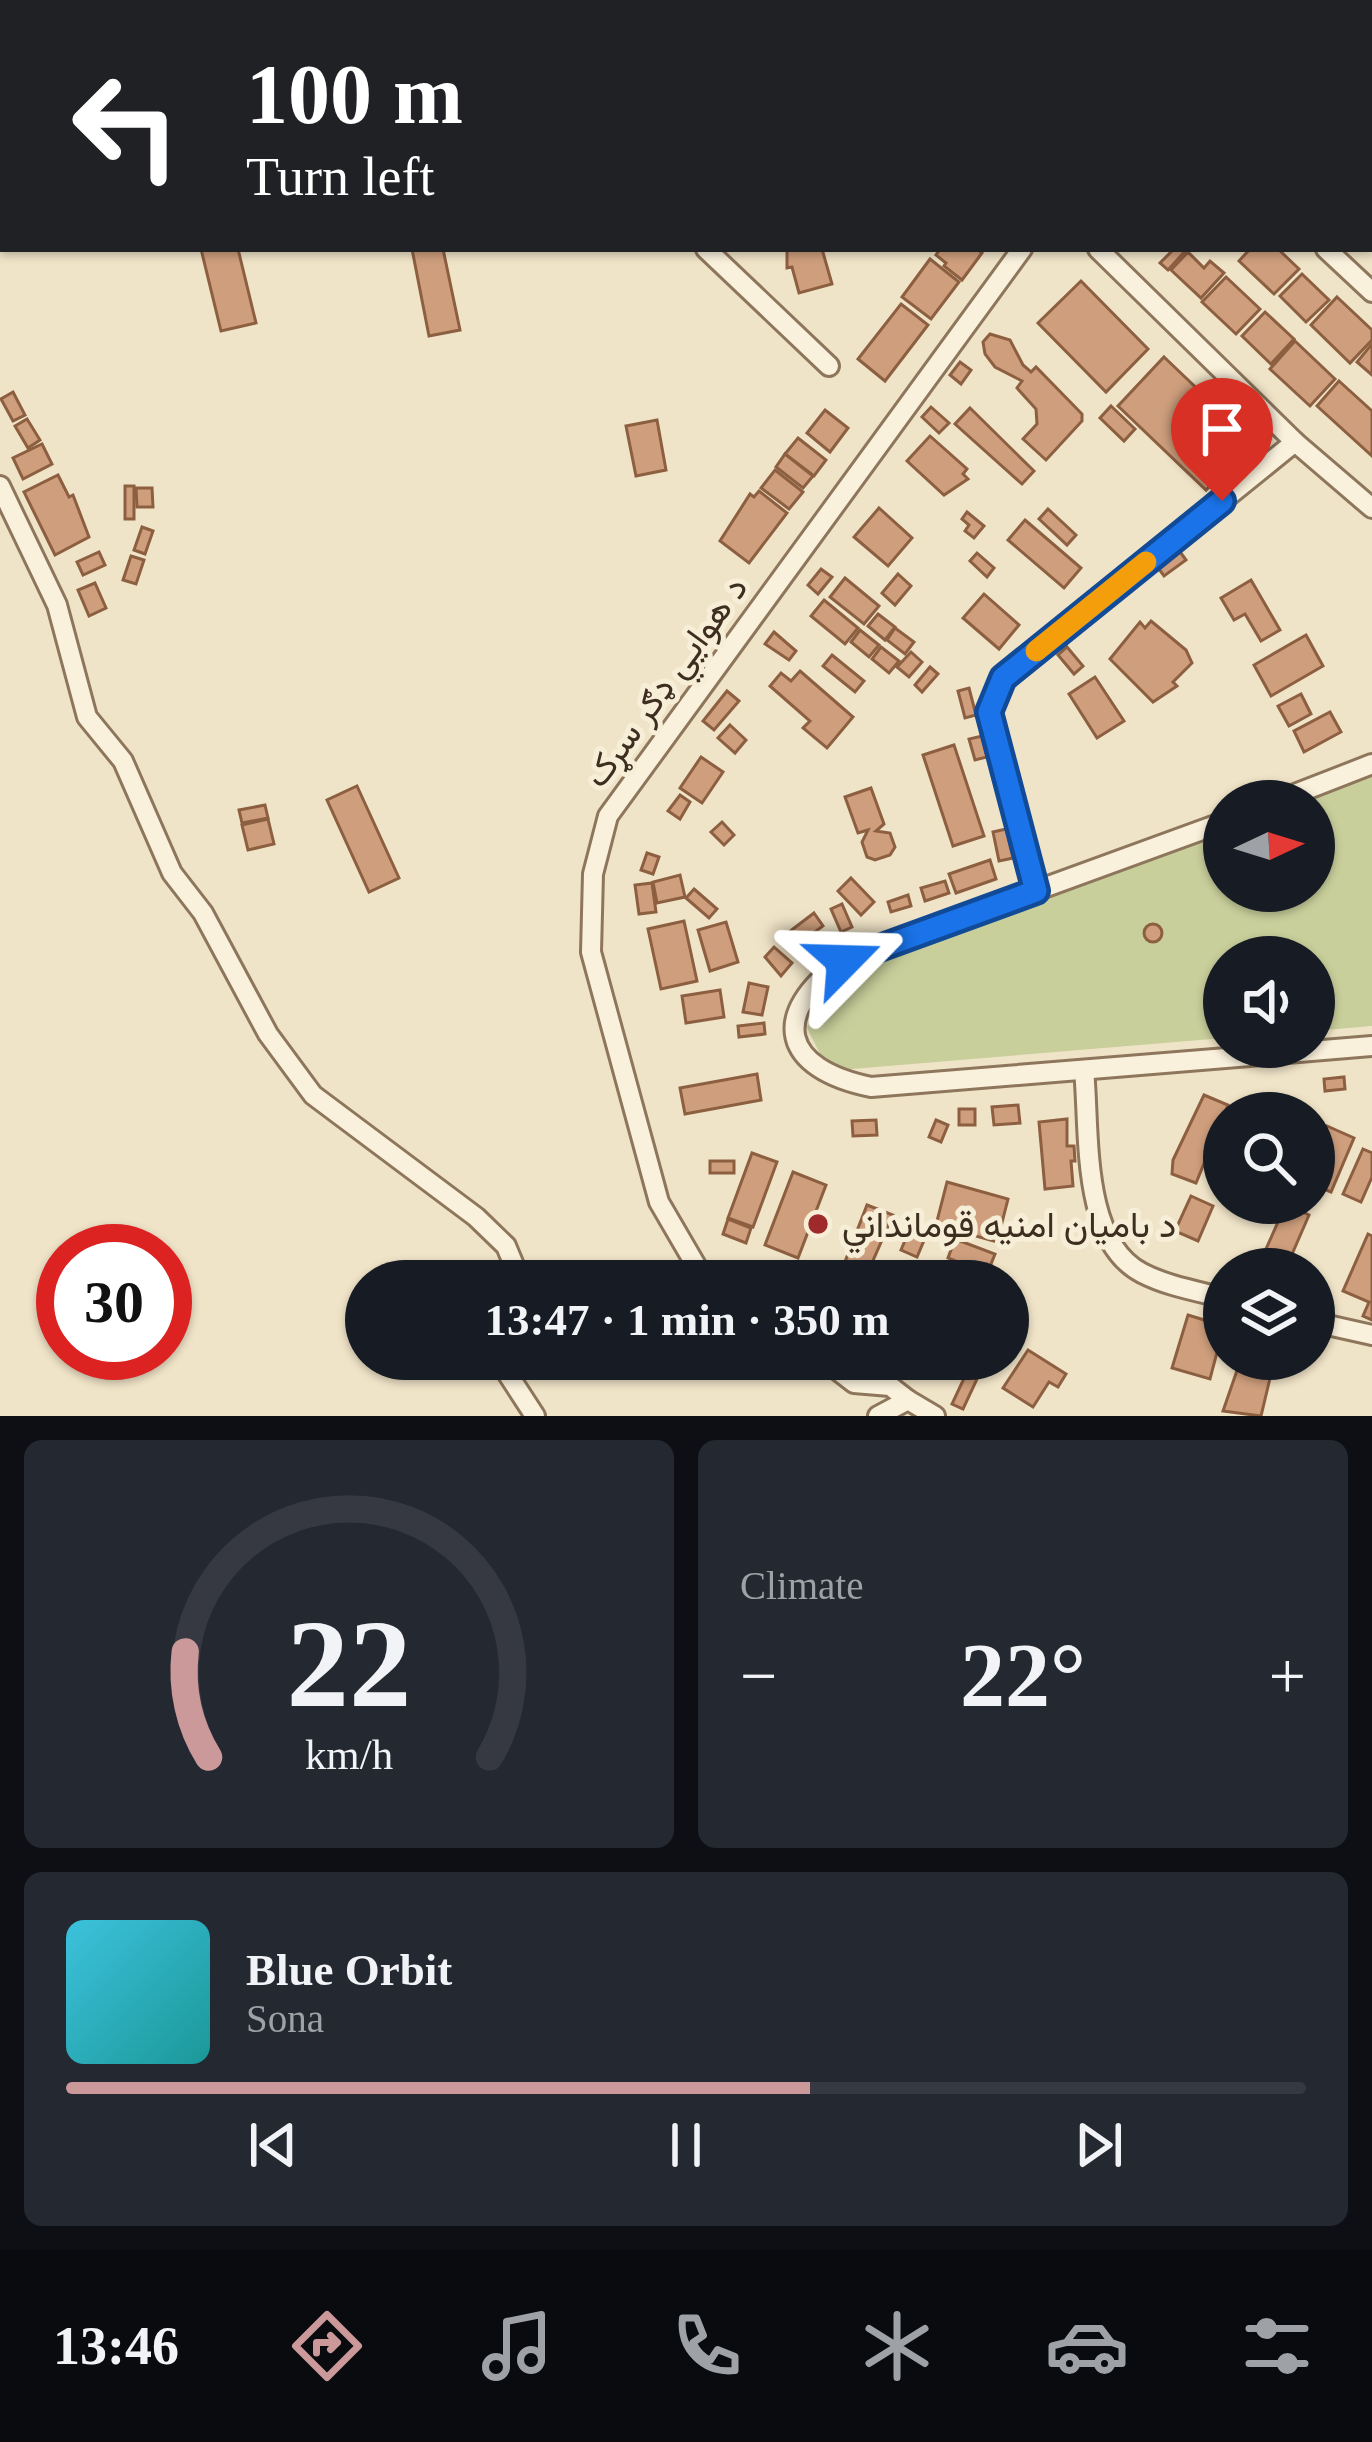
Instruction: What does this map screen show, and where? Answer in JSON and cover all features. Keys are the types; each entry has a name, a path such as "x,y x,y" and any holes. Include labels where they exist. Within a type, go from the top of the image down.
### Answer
{"street":[{"path":"709,252 829,367"},
{"name":"د هوايي ډګر سړک","path":"693,1260 659,1202 591,952 593,874 608,815 1020,252"},
{"path":"1101,252 1295,442 1372,508"},
{"path":"1329,252 1372,292"},
{"path":"1036,891 989,712 992,696 1003,678 1295,442"},
{"path":"0,486 57,605 87,717 123,761 172,873 203,913 268,1034 313,1095 506,1246 511,1260"},
{"path":"1331,780 1372,764"},
{"path":"1203,830 844,961 809,986 795,1029 811,1064 830,1079 871,1088 1372,1046"},
{"path":"1084,1070 1099,1212 1114,1247 1137,1271 1203,1291"},
{"path":"1335,1327 1372,1335"},
{"path":"512,1380 535,1416"},
{"path":"850,1380 890,1386 935,1416"},
{"path":"878,1416 908,1400"}],"green space":[{"path":"1372,776 1372,1026 1335,1029 1335,936 1203,936 1203,1040 840,1070 823,1060 807,1028 818,996 859,968 1203,840 1203,912 1335,912 1335,790"}],"building":[{"path":"202,252 239,252 256,323 221,331"},
{"path":"413,252 444,252 460,330 429,336"},
{"path":"787,252 823,252 832,284 799,293 792,267 787,268"},
{"path":"938,252 982,253 962,280"},
{"path":"1171,252 1184,252 1168,270 1160,263"},
{"path":"1188,252 1204,268 1210,261 1224,273 1201,298 1171,270"},
{"path":"1247,252 1281,252 1299,269 1274,294 1239,261"},
{"path":"930,259 959,282 931,319 902,297"},
{"path":"1302,274 1329,300 1306,322 1280,296"},
{"path":"1226,277 1260,309 1236,334 1202,302"},
{"path":"1081,281 1148,349 1106,392 1038,323"},
{"path":"1337,297 1372,330 1372,340 1350,363 1311,325"},
{"path":"901,304 928,325 885,381 858,359"},
{"path":"1265,312 1294,339 1271,364 1242,336"},
{"path":"990,334 1010,340 1023,365 1031,372 1036,367 1082,414 1082,421 1046,460 1023,439 1037,424 1036,409 1017,388 1022,381 995,367 985,354 983,342"},
{"path":"1295,341 1335,379 1310,406 1270,369"},
{"path":"1372,344 1372,375 1357,362"},
{"path":"1164,357 1252,441 1206,490 1118,406"},
{"path":"960,362 971,370 961,384 950,375"},
{"path":"1339,381 1372,411 1372,456 1317,406"},
{"path":"13,392 25,415 13,421 1,399"},
{"path":"1111,406 1135,429 1124,441 1100,418"},
{"path":"931,407 949,423 939,433 922,417"},
{"path":"970,408 1034,471 1022,484 955,424"},
{"path":"825,410 848,428 830,452 807,433"},
{"path":"27,419 40,440 28,448 15,426"},
{"path":"657,420 666,470 636,476 626,426"},
{"path":"930,436 967,469 963,474 968,479 944,495 907,461"},
{"path":"798,438 826,460 814,476 785,454"},
{"path":"42,444 52,464 23,479 13,458"},
{"path":"785,454 813,476 803,488 776,467"},
{"path":"775,470 803,492 789,509 761,488"},
{"path":"58,475 69,497 73,495 89,537 55,555 24,492"},
{"path":"125,486 134,486 134,519 125,519"},
{"path":"136,488 152,488 153,507 137,507"},
{"path":"759,491 787,513 749,563 720,541 750,494 754,497"},
{"path":"879,508 912,538 888,566 854,537"},
{"path":"1048,509 1076,535 1067,545 1039,519"},
{"path":"967,512 984,526 974,538 965,531 969,525 962,519"},
{"path":"1025,520 1081,568 1064,588 1008,540"},
{"path":"142,527 153,531 145,554 134,550"},
{"path":"1178,549 1186,560 1164,576 1156,565"},
{"path":"99,552 105,565 83,575 77,562"},
{"path":"977,553 994,568 987,577 970,561"},
{"path":"131,556 144,560 136,584 123,580"},
{"path":"821,569 832,577 818,594 808,585"},
{"path":"898,574 911,586 895,605 882,593"},
{"path":"845,578 879,606 864,624 830,597"},
{"path":"1251,580 1280,630 1261,641 1245,614 1234,620 1221,598"},
{"path":"95,583 106,608 89,616 78,590"},
{"path":"984,594 1019,625 999,649 963,618"},
{"path":"824,600 858,628 845,644 811,616"},
{"path":"878,614 895,627 885,640 868,626"},
{"path":"1151,621 1186,650 1192,663 1173,682 1177,686 1153,702 1110,659 1140,622 1145,628"},
{"path":"895,628 914,642 905,654 887,640"},
{"path":"860,630 879,645 869,657 851,642"},
{"path":"774,632 796,651 789,660 765,644"},
{"path":"1306,635 1323,666 1271,696 1254,665"},
{"path":"881,647 899,661 889,673 872,659"},
{"path":"1067,647 1083,666 1074,674 1058,655"},
{"path":"911,652 922,662 909,677 897,667"},
{"path":"832,655 864,681 855,692 823,666"},
{"path":"930,667 938,674 922,692 915,685"},
{"path":"800,671 853,717 827,748 803,728 810,721 770,686 781,673 791,681"},
{"path":"1095,677 1124,721 1097,738 1069,694"},
{"path":"969,688 976,715 965,718 958,691"},
{"path":"727,691 739,701 714,730 703,721"},
{"path":"1301,694 1311,714 1289,726 1278,706"},
{"path":"1330,712 1341,732 1304,752 1294,731"},
{"path":"730,725 746,740 735,753 718,738"},
{"path":"982,736 987,757 975,760 969,739"},
{"path":"954,745 984,836 953,846 923,755"},
{"path":"701,757 723,772 702,803 680,788"},
{"path":"357,786 399,878 369,892 327,800"},
{"path":"871,788 884,824 876,831 890,833 895,847 890,855 875,860 867,857 862,842 868,830 858,833 845,797"},
{"path":"680,795 690,802 680,819 668,811"},
{"path":"265,805 268,818 242,823 239,810"},
{"path":"268,819 274,844 248,850 242,825"},
{"path":"722,822 734,835 724,845 711,832"},
{"path":"1006,829 1013,858 999,861 993,832"},
{"path":"647,853 659,857 653,874 641,870"},
{"path":"990,860 996,879 956,893 949,874"},
{"path":"680,875 685,897 657,903 653,882"},
{"path":"851,878 874,902 861,915 838,891"},
{"path":"945,881 949,893 925,901 921,888"},
{"path":"652,883 656,912 639,914 635,885"},
{"path":"694,889 717,909 709,918 686,898"},
{"path":"908,895 911,906 891,912 888,902"},
{"path":"842,904 852,927 841,932 831,909"},
{"path":"814,913 823,926 790,950 781,938"},
{"path":"684,921 697,981 661,989 648,929"},
{"path":"726,922 738,962 710,971 698,930"},
{"path":"1153,924 1162,933 1153,942 1144,933"},
{"path":"774,947 792,963 781,976 765,957"},
{"path":"749,983 768,987 762,1015 743,1012"},
{"path":"720,990 724,1017 686,1023 682,996"},
{"path":"764,1023 765,1034 739,1037 738,1026"},
{"path":"757,1074 761,1100 685,1114 680,1088"},
{"path":"1344,1077 1345,1089 1325,1091 1324,1079"},
{"path":"1203,1097 1203,1166 1196,1183 1172,1174 1173,1160"},
{"path":"1018,1105 1020,1123 994,1125 992,1107"},
{"path":"959,1109 975,1109 975,1125 959,1125"},
{"path":"1067,1119 1067,1146 1074,1146 1073,1186 1045,1189 1039,1122"},
{"path":"876,1120 877,1135 853,1136 852,1121"},
{"path":"936,1120 948,1125 941,1142 929,1137"},
{"path":"1335,1130 1354,1138 1335,1183"},
{"path":"1363,1149 1372,1153 1372,1177 1361,1202 1343,1194"},
{"path":"752,1153 777,1162 753,1227 728,1218"},
{"path":"710,1161 734,1161 734,1173 710,1173"},
{"path":"793,1172 826,1185 798,1258 765,1245"},
{"path":"947,1182 1008,1199 997,1242 936,1225"},
{"path":"1191,1196 1203,1201 1205,1224 1198,1241 1175,1231"},
{"path":"867,1205 893,1215 873,1260 846,1260"},
{"path":"728,1219 751,1228 746,1243 723,1234"},
{"path":"912,1224 928,1231 917,1257 901,1250"},
{"path":"1277,1224 1305,1224 1295,1248 1266,1248"},
{"path":"1368,1234 1372,1236 1372,1320 1363,1316 1369,1302 1343,1291"},
{"path":"955,1239 995,1254 993,1260 948,1258"},
{"path":"1188,1315 1203,1320 1203,1377 1172,1368"},
{"path":"1029,1351 1066,1374 1058,1387 1049,1382 1033,1407 1003,1388 1008,1380 1029,1380"},
{"path":"963,1380 977,1380 963,1409 952,1404"},
{"path":"1234,1380 1270,1380 1261,1416 1223,1411"}],"slow traffic":[{"path":"1036,651 1146,562"}],"place":[{"name":"د بامیان امنیه قومانداني","path":"818,1224"}],"route":[{"path":"844,961 1036,891 989,712 992,696 1003,678 1222,501"}]}
